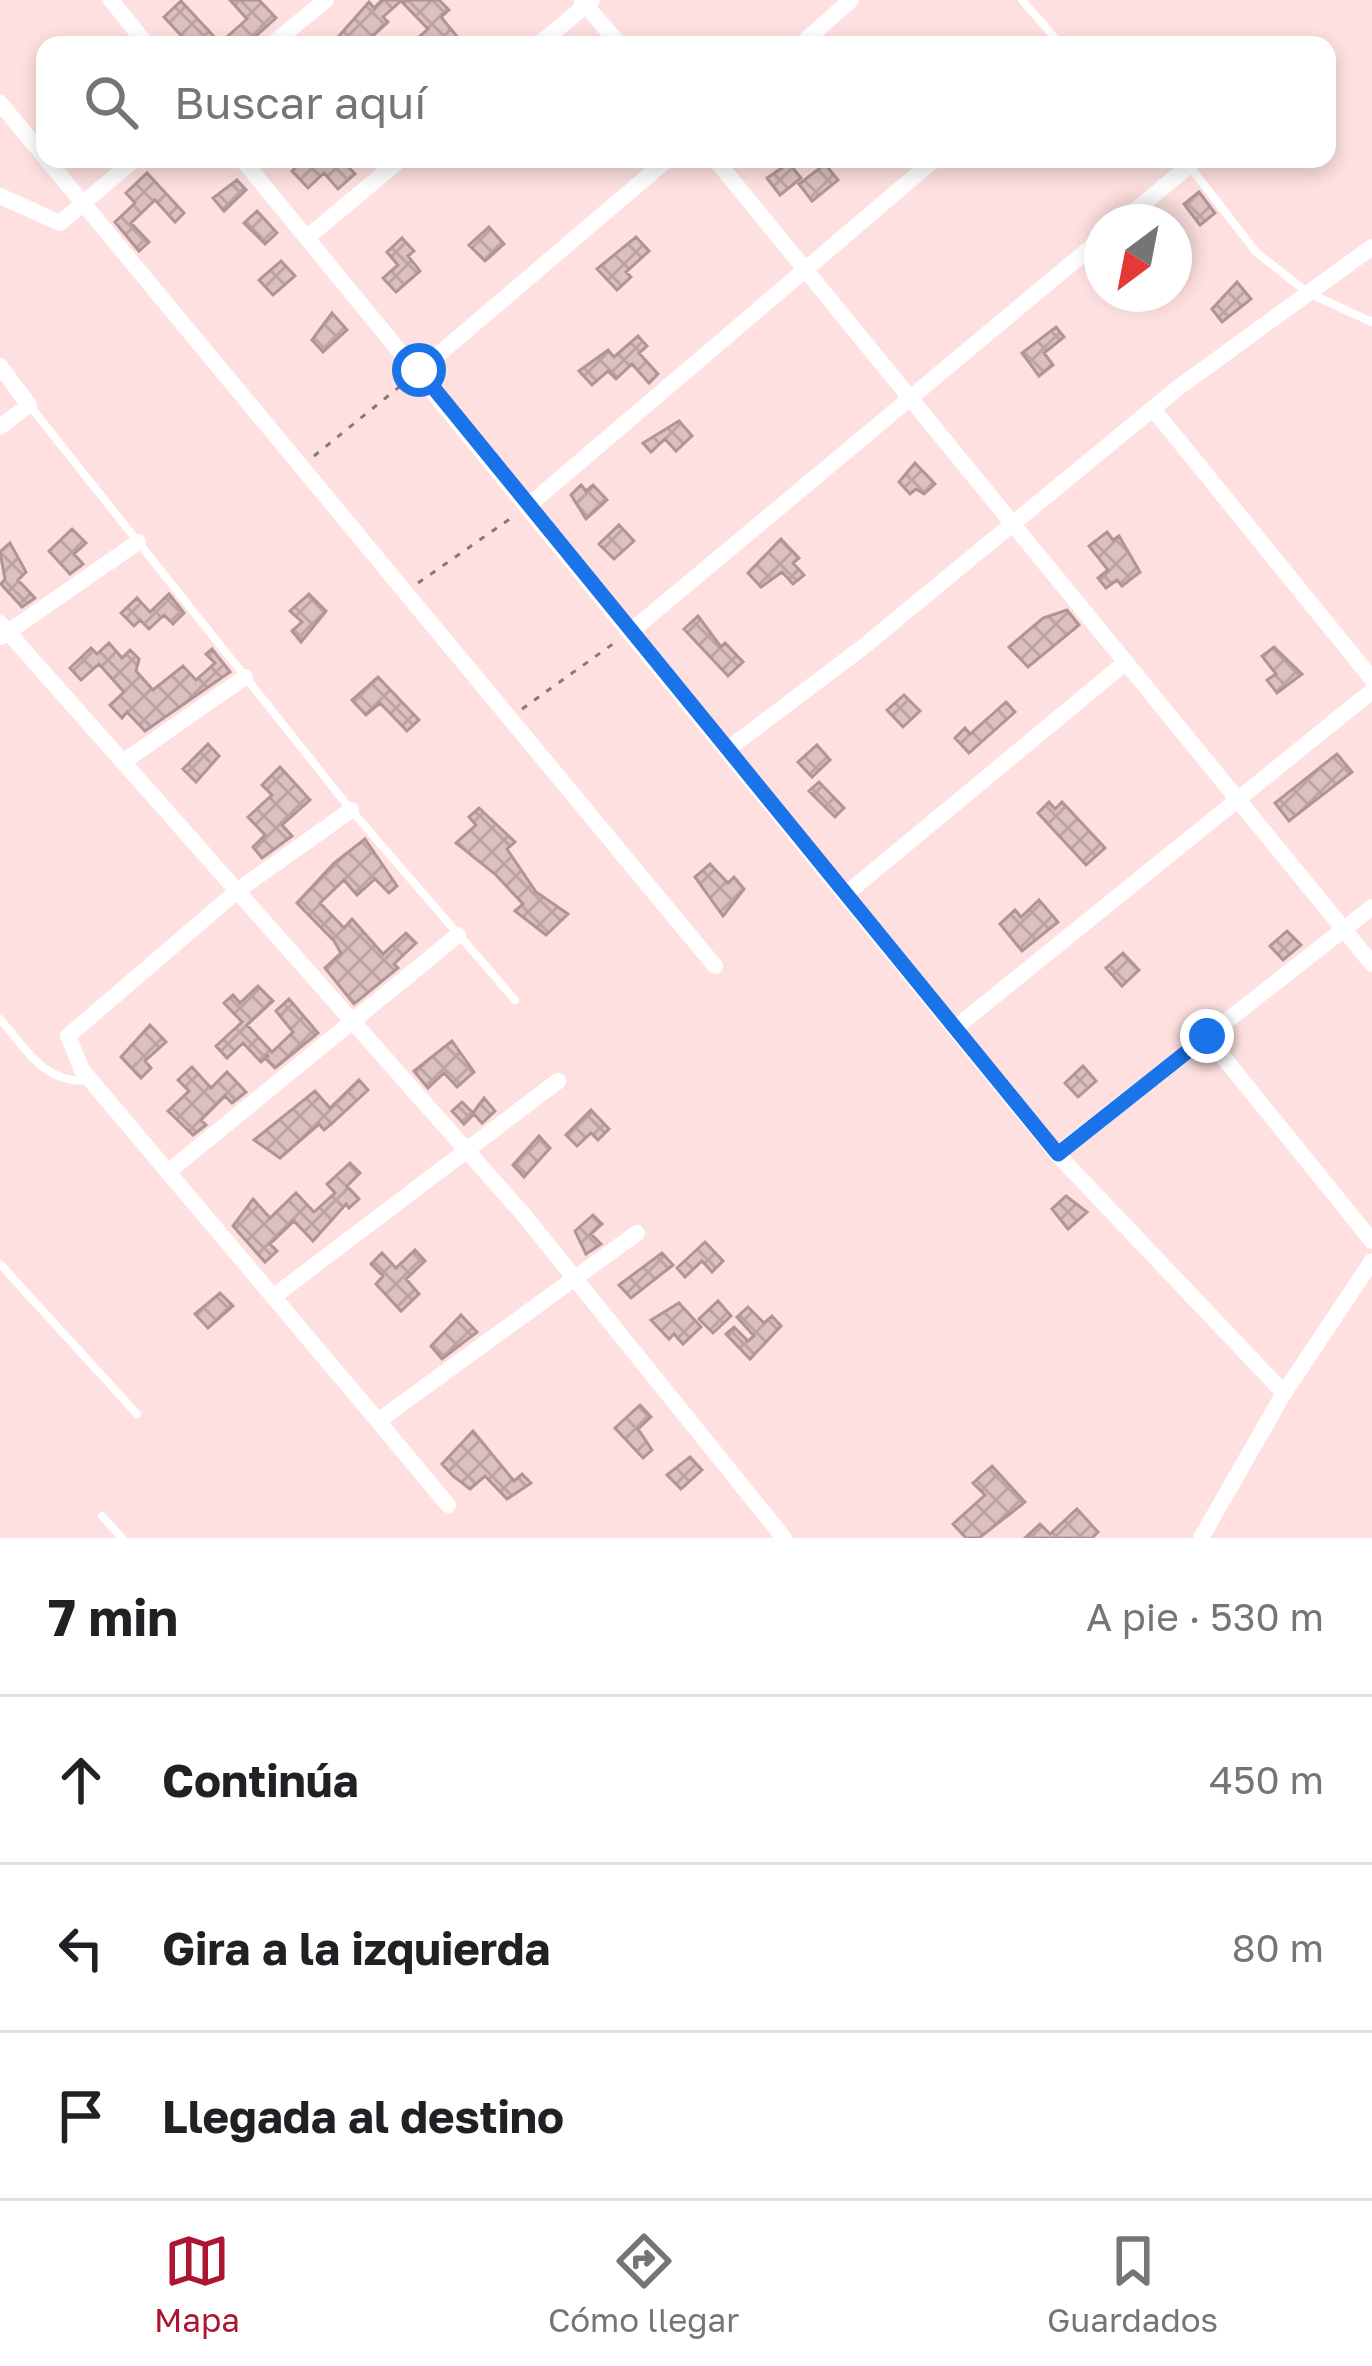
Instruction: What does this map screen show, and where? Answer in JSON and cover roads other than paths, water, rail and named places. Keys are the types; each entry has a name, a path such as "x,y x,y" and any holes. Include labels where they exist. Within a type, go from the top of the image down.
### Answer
{"street":[{"path":"110,0 140,36"},
{"path":"282,36 326,0"},
{"path":"810,36 851,0"},
{"path":"548,36 587,2 613,36"},
{"path":"0,103 36,149"},
{"path":"51,168 303,464 715,965"},
{"path":"0,196 60,223 125,168"},
{"path":"250,168 1058,1154 1284,1393"},
{"path":"309,236 390,168"},
{"path":"419,370 657,168"},
{"path":"722,168 1372,964"},
{"path":"529,506 925,168"},
{"path":"1141,204 1180,168"},
{"path":"728,749 1014,526 1153,409 1372,247"},
{"path":"630,632 1084,253"},
{"path":"0,366 29,405 0,427"},
{"path":"1153,409 1372,679"},
{"path":"138,542 3,631 467,1151 784,1538"},
{"path":"845,894 1126,662"},
{"path":"123,762 245,677"},
{"path":"955,1028 1372,692"},
{"path":"350,810 237,891 68,1036 90,1080 448,1504"},
{"path":"1058,1154 1372,907"},
{"path":"168,1172 458,935"},
{"path":"1207,1036 1372,1241"},
{"path":"274,1297 559,1081"},
{"path":"378,1420 638,1233"},
{"path":"1201,1538 1284,1393 1372,1261"}],"lane":[{"path":"1022,0 1053,36"},
{"path":"1192,168 1257,253 1308,293 1372,322"},
{"path":"29,405 350,810 515,1000"},
{"path":"0,1019 50,1075 65,1084 90,1080"},
{"path":"0,1264 136,1414"},
{"path":"102,1516 122,1538"}]}
